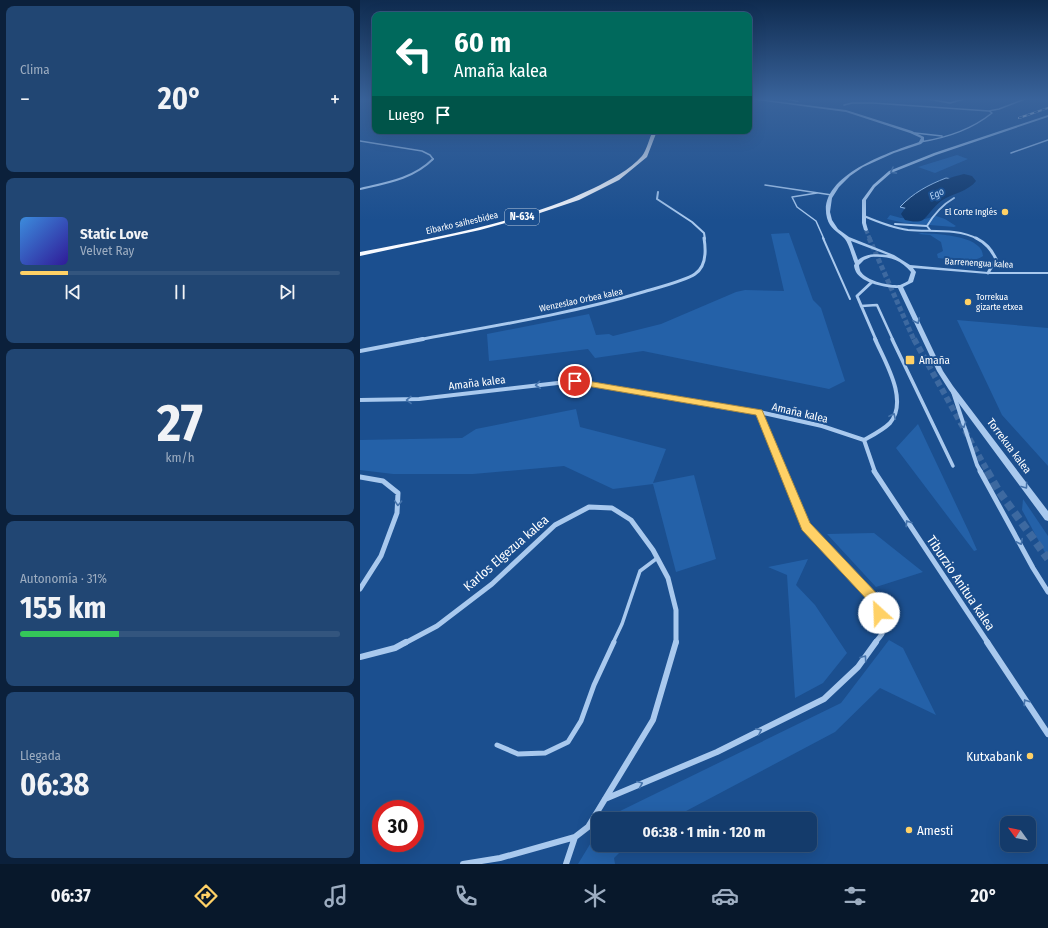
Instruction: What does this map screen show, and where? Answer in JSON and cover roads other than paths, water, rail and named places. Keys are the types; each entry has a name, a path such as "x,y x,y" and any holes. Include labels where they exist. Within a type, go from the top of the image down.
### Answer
{"highway":[{"name":"Eibarko saihesbidea","path":"360,254 477,230 567,203 612,181 635,165 650,150 654,139"}],"street":[{"path":"847,238 857,263 856,270 860,275 872,282 885,286 900,286 911,281 914,277 914,272 910,266 898,259 847,238 835,229 829,220 828,210 832,195 849,176 861,166 920,142 935,139"},
{"path":"866,230 864,223 864,200 868,193 890,172 928,156 978,139"},
{"path":"1011,153 1048,140"},
{"path":"360,141 422,151 430,155 433,159 428,166 415,173 386,184 360,189"},
{"name":"Wenzeslao Orbea kalea","path":"360,351 614,301 668,285 695,274 702,266 706,252 704,233 692,222 657,199 658,192"},
{"path":"927,226 933,215 942,204 954,198"},
{"path":"864,216 881,223 908,230 930,230 957,233 974,237 990,248 996,259 988,273"},
{"path":"895,224 927,226 930,230"},
{"path":"857,263 865,257 872,256 898,259"},
{"name":"Barrenengua kalea","path":"910,266 988,273 1048,273"},
{"path":"864,440 889,426 898,407 897,390 857,296 872,282"},
{"name":"Torrekua kalea","path":"900,286 940,371 951,388 1048,518"},
{"path":"861,306 877,305 904,365 954,466"},
{"name":"Amaña kalea","path":"360,400 419,399 575,381 759,412 822,426 864,440"},
{"path":"951,388 977,465 1033,568 1048,592"},
{"path":"604,799 717,752 824,699 858,667 882,634 877,602 806,527 759,412"},
{"name":"Tiburzio Anitua kalea","path":"864,440 873,468 1048,734"},
{"path":"360,477 382,481 398,494 397,514 381,556 360,589"},
{"name":"Karlos Elgezua kalea","path":"360,657 395,648 437,626 492,584 555,525 589,507 612,508 631,520 653,550 656,559 668,578 676,610 676,646 653,720 588,826 575,837 500,858 463,864"},
{"name":"Karlos Elgezua kalea","path":"566,864 575,837"}],"lane":[{"path":"765,185 832,195"},
{"path":"817,193 792,197 793,202 797,207 816,221 850,299"},
{"path":"498,745 518,754 545,753 568,742 581,721 594,685 622,624 640,571 656,559"}],"water":[{"path":"946,178 971,182 937,197 920,212 900,207 921,190"}],"waterway":[{"name":"Ego","path":"914,214 924,202 936,193 964,181"}],"tunnel":[{"path":"866,230 870,239"},
{"path":"869,238 914,340"},
{"path":"914,339 988,472"},
{"path":"987,471 998,490 1048,559"}],"place":[{"name":"El Corte Inglés","path":"1005,212"},
{"name":"Torrekua gizarte etxea","path":"968,302"},
{"name":"Amaña","path":"910,360"},
{"name":"Kutxabank","path":"1030,756"},
{"name":"Amesti","path":"909,830"}]}
